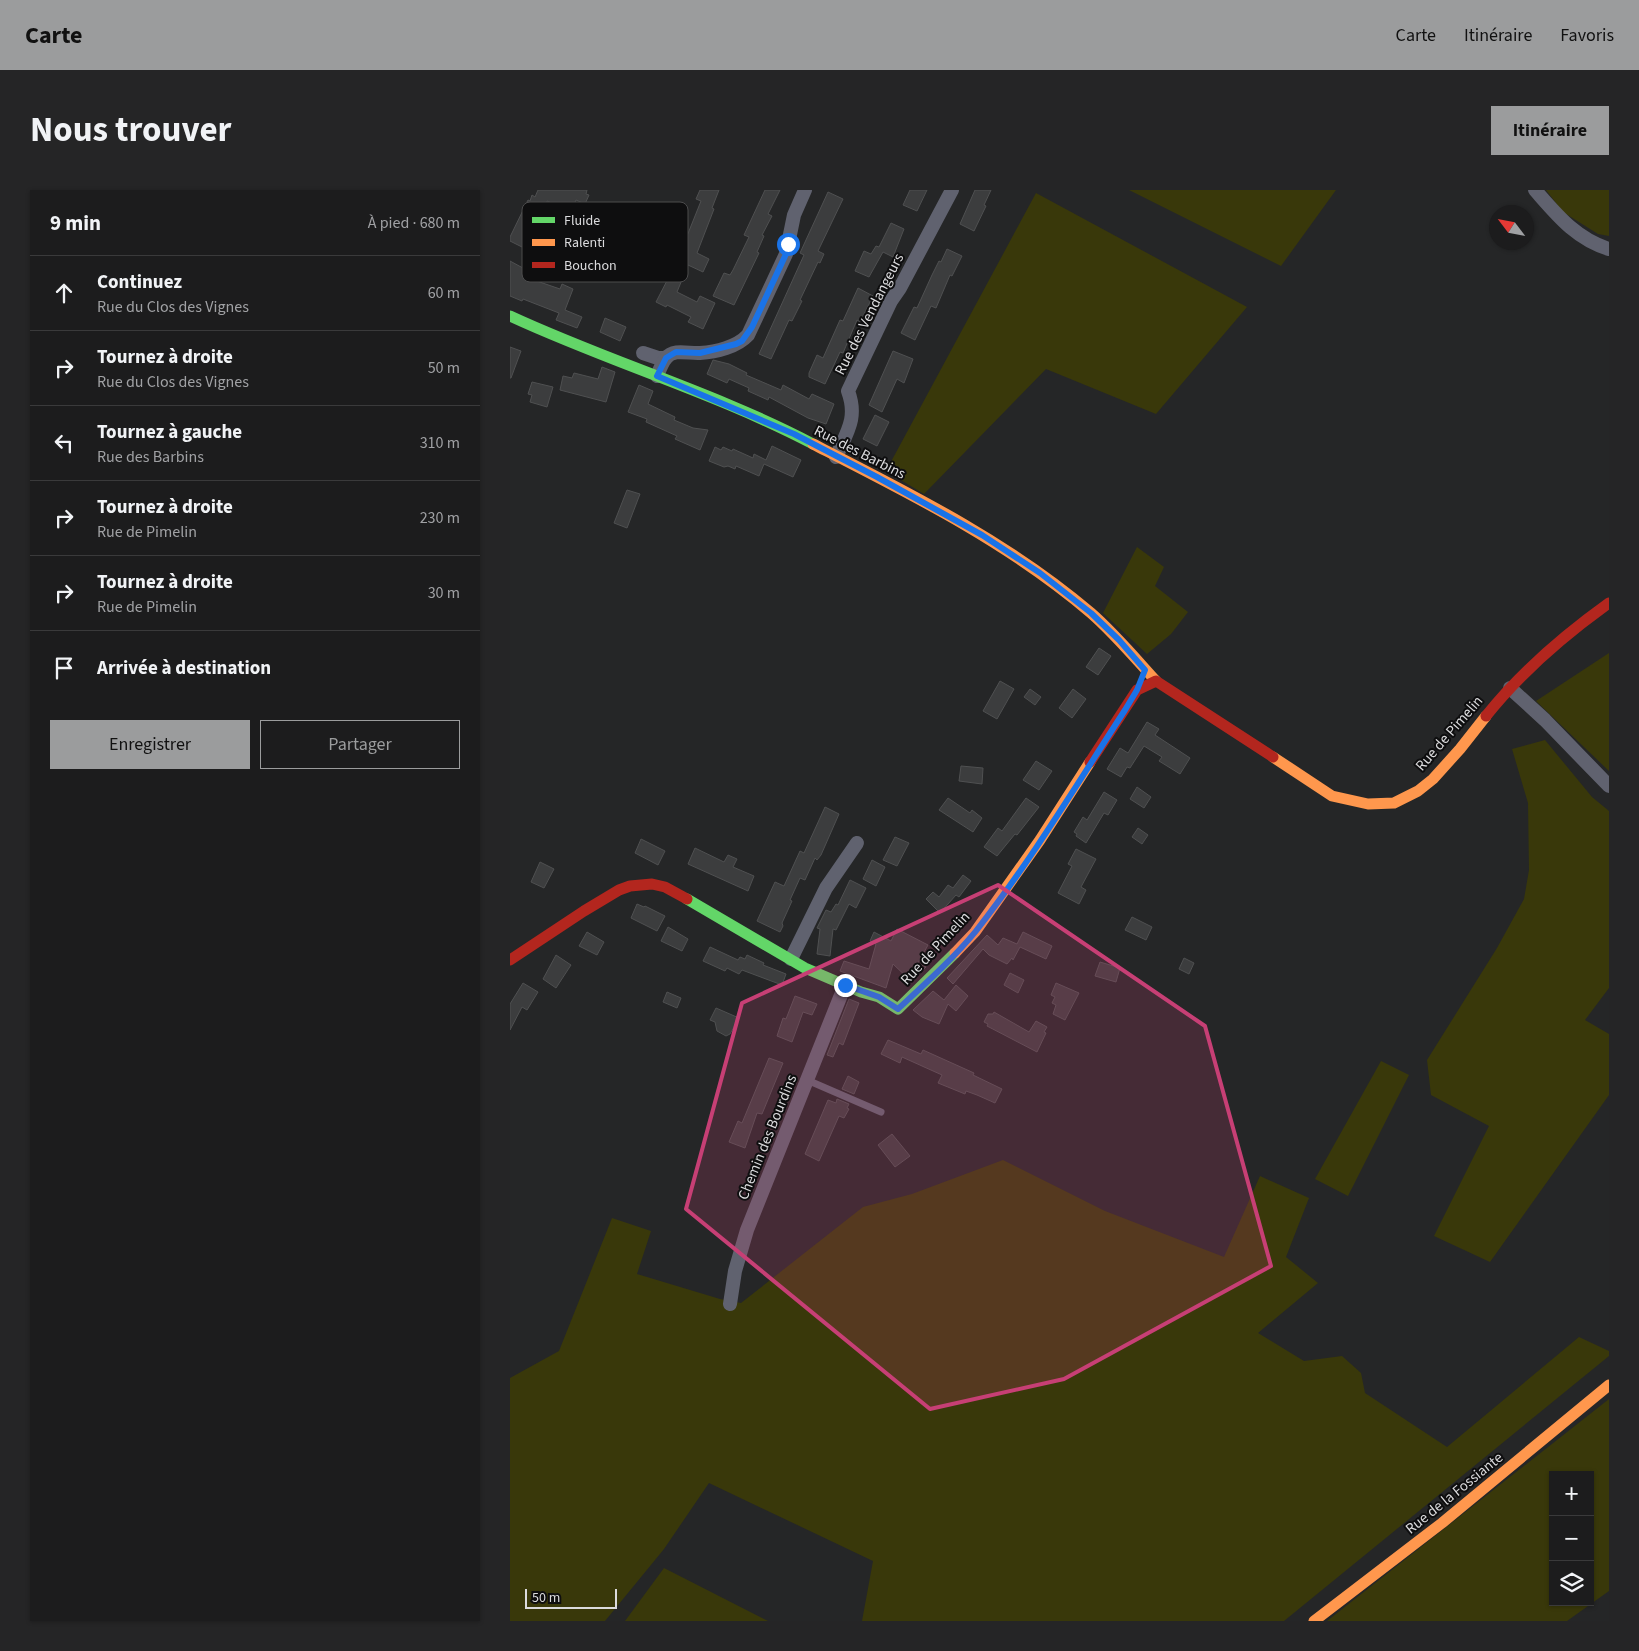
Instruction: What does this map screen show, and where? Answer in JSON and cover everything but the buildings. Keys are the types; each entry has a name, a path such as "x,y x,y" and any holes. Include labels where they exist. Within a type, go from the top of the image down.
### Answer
{"street":[{"path":"643,353 658,358 666,358 676,352 700,353 736,344 748,335 786,254 794,215 805,190"},
{"name":"Rue des Vendangeurs","path":"836,457 852,421 853,404 848,390 891,301 900,288 952,190"},
{"path":"1535,190 1568,226 1591,242 1609,249"},
{"name":"Rue des Barbins","path":"510,316 555,337 657,376 794,434 982,535 1032,568 1091,613 1119,640 1156,681"},
{"path":"657,376 666,358"},
{"name":"Rue de Pimelin","path":"1156,681 1332,796 1358,804 1377,805 1402,800 1419,790 1439,773 1510,688 1549,649 1609,603"},
{"name":"Rue de Pimelin","path":"510,960 611,894 630,886 652,884 665,887 680,895 820,975 879,997 898,1009 975,932 1040,840 1137,690 1145,670"},
{"path":"1137,690 1156,681"},
{"path":"1510,688 1609,786"},
{"path":"792,960 826,888 857,843"},
{"name":"Chemin des Bourdins","path":"730,1304 735,1271 748,1230 845,985"},
{"name":"Rue de la Fossiante","path":"1314,1621 1442,1523 1609,1385"}],"lane":[{"path":"807,1080 881,1112"}],"highlighted area":[{"path":"998,885 1205,1026 1271,1266 1064,1379 930,1409 686,1209 742,1003"}],"shaded area":[{"path":"1129,190 1336,190 1281,266"},
{"path":"1546,190 1609,190 1609,236 1598,234 1563,212"},
{"path":"1036,193 1247,307 1156,414 1046,369 924,494 886,471"},
{"path":"1137,547 1164,567 1155,586 1188,612 1171,634 1147,654 1103,613"},
{"path":"1609,653 1609,771 1536,701"},
{"path":"1545,740 1592,797 1609,811 1609,988 1585,1020 1609,1034 1609,1095 1490,1262 1434,1236 1489,1126 1431,1095 1427,1060 1497,948 1524,899 1529,870 1528,803 1512,749"},
{"path":"1381,1061 1409,1075 1348,1196 1315,1179"},
{"path":"1003,1160 1105,1211 1224,1257 1260,1176 1309,1198 1286,1257 1318,1283 1258,1333 1304,1361 1342,1356 1361,1373 1365,1393 1447,1447 1579,1337 1609,1351 1609,1356 1284,1621 862,1621 873,1561 709,1483 664,1549 605,1621 510,1621 510,1378 559,1351 612,1218 651,1231 637,1274 720,1299 741,1303 863,1207 912,1194"},
{"path":"1609,1399 1609,1591 1594,1602 1594,1471 1549,1471 1549,1606 1588,1606 1567,1621 1327,1621"},
{"path":"664,1568 768,1621 625,1621"}],"traffic: fast":[{"path":"510,316 547,333 739,409 813,444"},
{"path":"687,899 805,968 861,992 879,997 898,1009 955,953"}],"traffic: slow":[{"path":"813,444 957,520 1026,564 1091,613 1156,681"},
{"path":"1273,757 1332,796 1368,804 1394,803 1418,791 1433,779 1486,716"},
{"path":"955,953 975,932 1040,840 1090,762"},
{"path":"1314,1621 1442,1523 1609,1385"}],"traffic: jam":[{"path":"1486,716 1543,655 1609,603"},
{"path":"1090,762 1137,690 1156,681 1273,757"},
{"path":"510,960 584,911 619,890 630,886 652,884 665,887 687,899"}],"route":[{"path":"788,244 786,254 748,335 736,344 709,351 700,353 676,352 666,358 657,376 794,434 982,535 1040,573 1091,613 1119,640 1145,670 1137,690 1125,710 1040,840 975,932 898,1009 879,997 845,985"}]}
